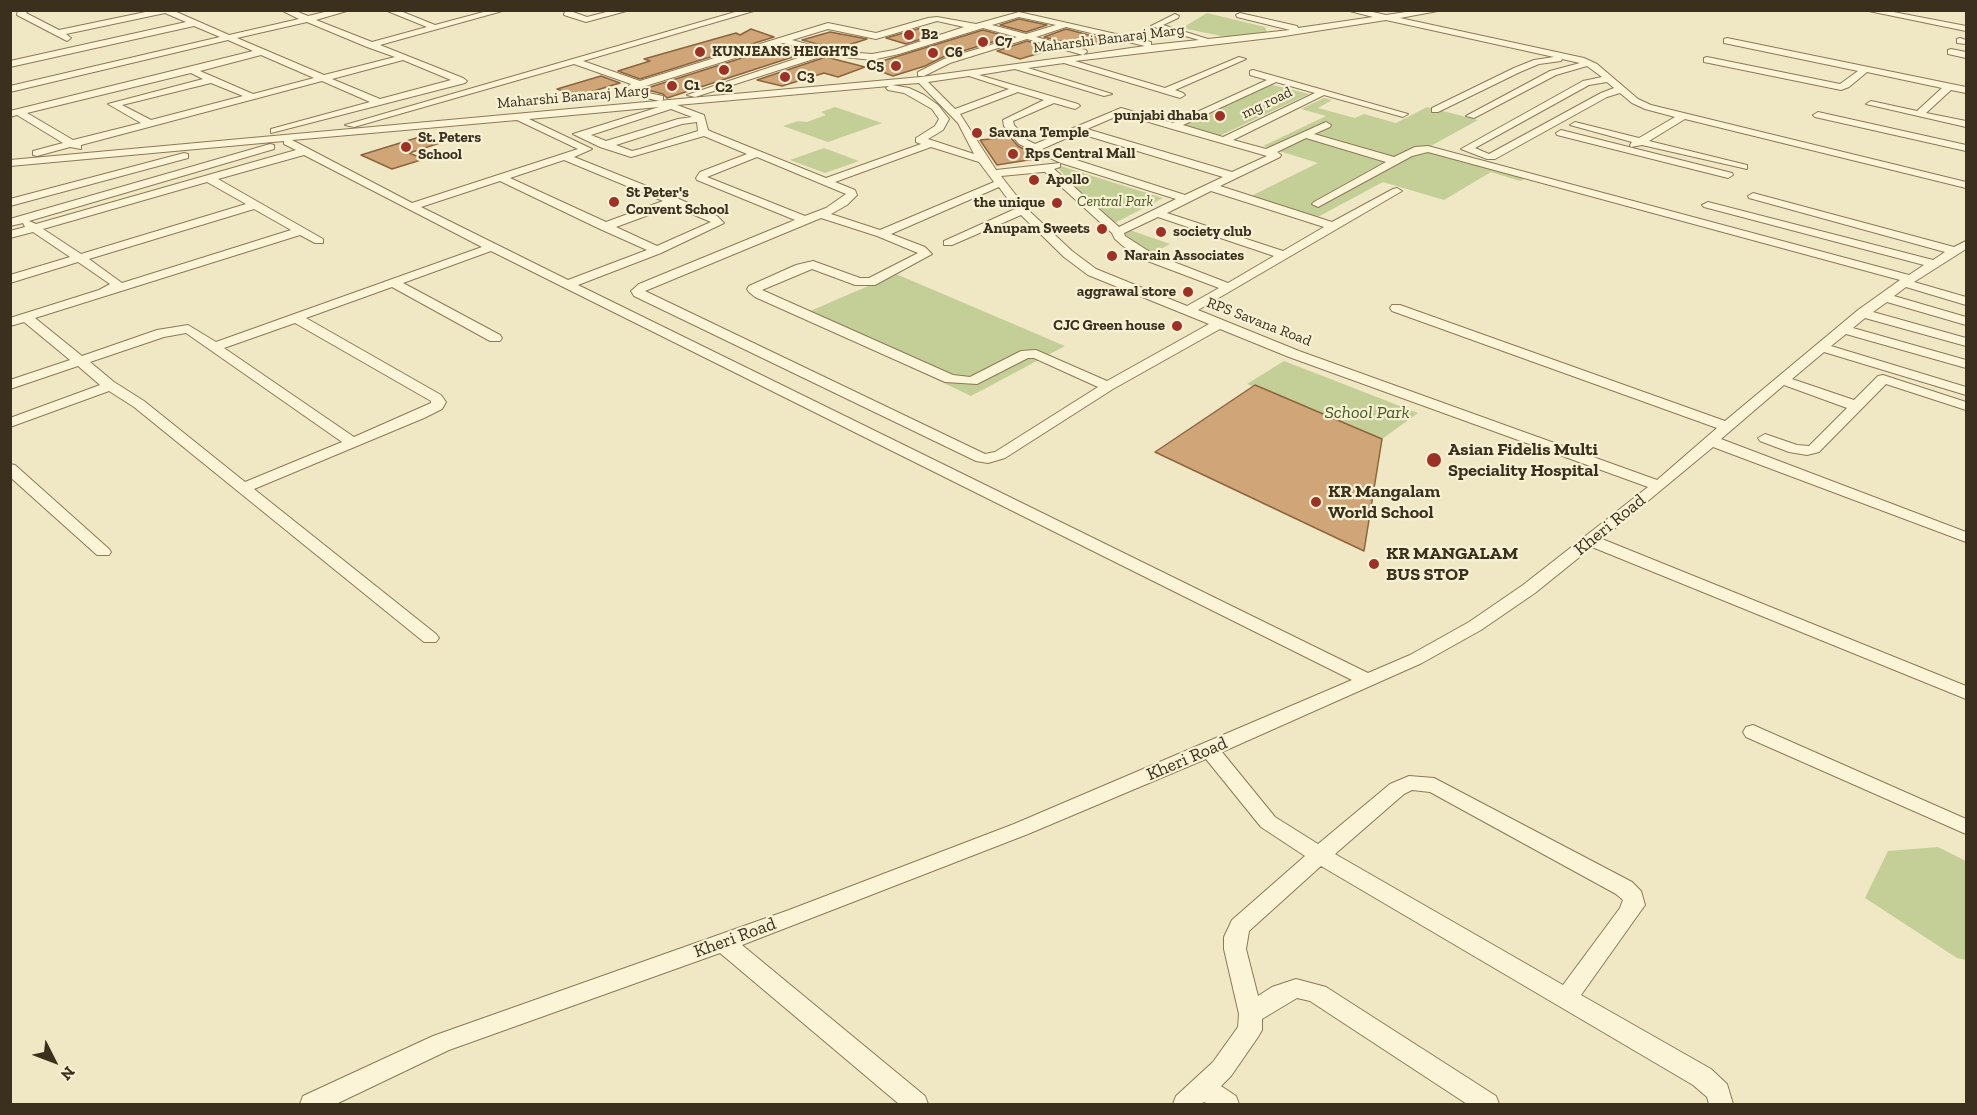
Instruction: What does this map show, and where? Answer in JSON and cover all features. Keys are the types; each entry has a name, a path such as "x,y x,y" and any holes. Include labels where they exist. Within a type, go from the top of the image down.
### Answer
{"street":[{"path":"285,10 471,84"},
{"path":"10,89 346,10"},
{"path":"389,10 431,26"},
{"path":"370,45 502,10"},
{"path":"571,10 567,13 586,20 626,10"},
{"path":"17,221 471,84 735,10"},
{"path":"10,161 93,156 316,135 753,10"},
{"path":"1350,10 1591,59 1603,64 1643,99 1669,109 1966,180"},
{"path":"1366,10 1589,63 1640,104 1966,185"},
{"name":"Maharshi Banaraj Marg","path":"316,135 967,74 1015,66 1217,42 1439,10"},
{"path":"1868,10 1966,29"},
{"path":"58,33 165,11 378,102"},
{"path":"10,17 22,12 85,47"},
{"path":"924,13 937,19 972,27"},
{"path":"783,40 825,52 859,57 884,55 1019,14 1144,43 1173,46"},
{"path":"1240,15 1303,30"},
{"path":"1175,16 1155,26 1217,42"},
{"path":"937,19 881,35 866,35 833,26 639,84 632,89 646,97 663,99 921,77 1144,43"},
{"path":"43,25 54,22"},
{"path":"11,64 195,23"},
{"path":"984,25 1083,52"},
{"path":"921,77 947,61 1065,25"},
{"path":"1727,41 1966,90"},
{"path":"1727,51 1785,64"},
{"path":"15,113 261,52"},
{"path":"689,96 825,52"},
{"path":"1951,52 1966,55"},
{"path":"1434,110 1516,70 1564,56"},
{"path":"10,161 250,96 402,58"},
{"path":"1165,91 1242,59"},
{"path":"1062,60 1180,95"},
{"path":"1707,60 1836,86 1845,86 1865,69"},
{"path":"574,61 639,84"},
{"path":"1471,116 1546,76 1589,63"},
{"path":"1015,66 1107,94"},
{"path":"192,70 250,96"},
{"path":"1516,70 1556,80"},
{"path":"678,72 716,87"},
{"path":"1253,73 1403,114"},
{"path":"967,74 1075,106"},
{"path":"1843,76 1855,78"},
{"name":"RPS Savana Road","path":"921,77 962,122 983,160 1022,210 1068,254 1092,272 1294,354 1659,486"},
{"path":"1173,126 1276,79"},
{"path":"1609,79 1571,86 1529,114 1466,148 1491,157 1633,195"},
{"path":"113,104 212,80"},
{"path":"10,203 460,80"},
{"path":"1571,86 1598,98"},
{"path":"1919,114 1949,86"},
{"path":"821,100 884,88 897,88 914,93 935,107 944,119 939,129 921,139 929,144 983,160"},
{"path":"954,113 1018,89"},
{"path":"1491,157 1598,98 1621,89"},
{"path":"1449,91 1506,107"},
{"name":"mg road","path":"1224,140 1324,92"},
{"path":"97,93 148,123"},
{"path":"1054,99 1008,120 1023,142 1065,161 1186,199"},
{"path":"1871,104 1962,123 1966,113"},
{"path":"569,130 618,150 631,154 642,153 702,123 717,110 764,105"},
{"path":"587,138 684,110 756,154 844,188 852,195 843,203 643,287 637,291 638,293 981,458 994,458 1000,455 1108,386 1218,324"},
{"path":"1518,110 1529,114"},
{"path":"1035,149 1121,111 1276,156 1118,232"},
{"path":"15,113 93,156"},
{"path":"1818,115 1966,148"},
{"path":"1627,150 1683,116"},
{"path":"411,207 587,149 517,117"},
{"path":"1575,125 1745,162 1653,134 1593,119"},
{"path":"604,145 681,121 702,123"},
{"path":"1268,152 1326,125"},
{"path":"1076,129 1233,176"},
{"path":"1561,133 1728,175"},
{"path":"1305,135 1395,161"},
{"path":"10,212 281,140 411,207 1369,681"},
{"path":"827,181 929,144"},
{"path":"844,188 945,149"},
{"path":"1318,204 1416,150 1428,149 1907,281 1966,301"},
{"path":"10,236 305,151"},
{"path":"756,154 704,174 701,178 805,220"},
{"path":"565,157 675,201 713,218 718,223 657,250 568,284"},
{"path":"881,234 997,178 1047,168 1065,161"},
{"path":"1047,168 1118,232 1119,237 1127,244 1149,257 1228,288"},
{"path":"501,177 657,250"},
{"path":"208,178 319,241"},
{"path":"1211,187 1333,226"},
{"path":"1188,311 1397,191"},
{"path":"1753,196 1961,247"},
{"path":"604,227 675,201"},
{"path":"10,279 254,204"},
{"path":"1708,205 1935,264"},
{"path":"948,243 1022,210"},
{"path":"1157,213 1284,255"},
{"path":"820,214 881,234 926,254 870,282 859,282 813,266 800,268 753,289 759,294 950,379 972,381 1030,353 1041,355 1108,386"},
{"path":"17,221 116,282 117,285 113,289"},
{"path":"10,322 300,231"},
{"path":"215,347 492,247"},
{"name":"Kheri Road","path":"312,1104 441,1043 723,942 1021,830 1416,659 1475,626 1529,589 1659,486 1863,313 1907,281 1961,247"},
{"path":"393,283 495,338"},
{"path":"1885,297 1966,321"},
{"path":"1395,308 1727,427"},
{"path":"1863,313 1966,342"},
{"path":"26,317 79,362 139,404 430,638"},
{"path":"243,488 425,413 439,402 436,398 296,318"},
{"path":"10,385 182,328 188,329 353,443"},
{"path":"1844,329 1966,364"},
{"path":"1823,348 1966,391"},
{"path":"1765,438 1807,451 1814,449 1883,379 1966,406"},
{"path":"1783,380 1856,406"},
{"path":"10,423 100,391 109,385"},
{"path":"1712,441 1966,537"},
{"path":"10,468 104,552"},
{"path":"1592,541 1966,693"},
{"path":"1753,732 1966,827"},
{"path":"1210,750 1268,822 1320,855 1702,1077 1718,1092 1721,1104"},
{"path":"1185,1104 1239,1048 1250,1030 1251,1014 1234,938 1252,913 1397,789 1409,783 1434,785 1624,888 1633,897 1634,906 1566,998"},
{"path":"723,942 916,1104"},
{"path":"1251,1014 1280,994 1296,988 1308,990 1318,994 1487,1104"},
{"path":"1203,1087 1227,1104"}],"green space":[{"path":"1207,13 1265,27 1267,32 1226,37 1182,28"},
{"path":"1269,84 1309,94 1217,137 1176,125"},
{"path":"1324,98 1332,100 1318,108 1355,118 1364,114 1396,123 1427,107 1478,120 1429,147 1500,167 1493,172 1499,169 1527,178 1520,181 1491,172 1444,200 1383,182 1316,218 1249,197 1318,163 1263,146 1326,116 1301,109"},
{"path":"835,107 882,123 828,142 783,126 798,121 807,122 826,115 821,112"},
{"path":"824,148 859,161 825,173 790,160"},
{"name":"Central Park","path":"1054,164 1163,198 1111,225"},
{"path":"1127,229 1170,244 1152,254 1121,233"},
{"path":"896,274 1065,346 971,396 801,315"},
{"name":"School Park","path":"1284,361 1418,413 1382,439 1247,384"},
{"path":"1938,847 1966,861 1966,960 1957,958 1865,898 1888,851"}],"building":[{"path":"1019,19 1047,25 1026,32 1000,25"},
{"name":"B2","path":"921,28 939,33 906,44 886,38"},
{"path":"751,29 774,37 640,79 618,71 650,61 644,59 736,33 740,35"},
{"path":"1066,29 1108,40 1085,47 1044,37"},
{"path":"983,30 1009,37 943,57 925,66 893,76 866,66"},
{"path":"830,32 867,39 836,49 802,40"},
{"path":"1027,41 1053,49 1020,59 997,51"},
{"path":"783,45 808,52 667,98 663,94 644,89"},
{"path":"826,57 865,67 838,77 824,73 782,86 757,80"},
{"path":"601,76 620,83 577,96 557,89"},
{"name":"St. Peters School","path":"426,135 443,142 409,153 424,159 392,169 361,155"},
{"name":"Rps Central Mall","path":"1010,137 1018,146 1041,158 997,165 980,140"},
{"name":"KR Mangalam World School","path":"1255,385 1382,439 1364,551 1155,452"}],"place":[{"name":"B2","path":"909,35"},
{"name":"C7","path":"983,42"},
{"name":"KUNJEANS HEIGHTS","path":"700,52"},
{"name":"C6","path":"933,53"},
{"name":"C5","path":"896,66"},
{"name":"C2","path":"724,70"},
{"name":"C3","path":"785,77"},
{"name":"C1","path":"672,86"},
{"name":"punjabi dhaba","path":"1220,116"},
{"name":"Savana Temple","path":"977,133"},
{"name":"St. Peters School","path":"406,147"},
{"name":"Rps Central Mall","path":"1013,154"},
{"name":"Apollo","path":"1034,180"},
{"name":"St Peter's Convent School","path":"614,202"},
{"name":"the unique","path":"1057,203"},
{"name":"Anupam Sweets","path":"1102,229"},
{"name":"society club","path":"1161,232"},
{"name":"Narain Associates","path":"1112,256"},
{"name":"aggrawal store","path":"1188,292"},
{"name":"CJC Green house","path":"1177,326"},
{"name":"Asian Fidelis Multi Speciality Hospital","path":"1434,460"},
{"name":"KR Mangalam World School","path":"1316,502"},
{"name":"KR MANGALAM BUS STOP","path":"1374,564"}]}
